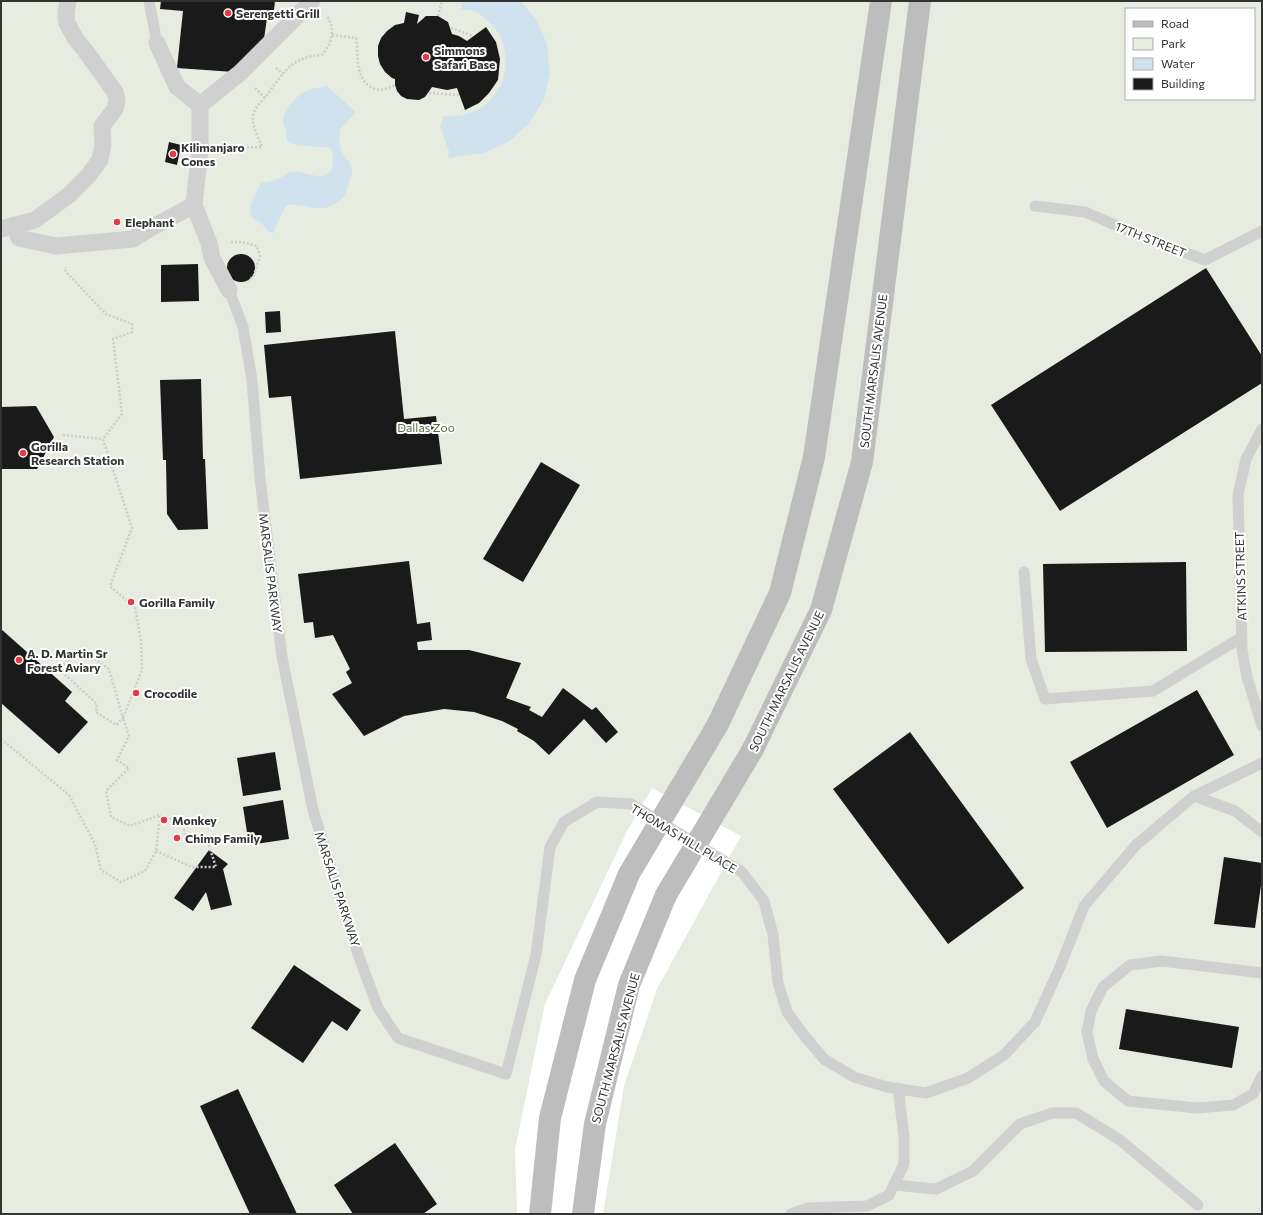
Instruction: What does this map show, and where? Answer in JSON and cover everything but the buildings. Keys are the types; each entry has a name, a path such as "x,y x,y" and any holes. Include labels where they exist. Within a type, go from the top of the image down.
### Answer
{"main road":[{"path":"540,1214 550,1118 585,980 629,874 718,724 780,593 814,457 881,1"},
{"name":"SOUTH MARSALIS AVENUE","path":"583,1214 594,1124 629,985 666,895 753,749 821,610 862,462 920,1"}],"street":[{"path":"8,227 35,220 69,195 88,176 100,160 103,144 102,126 115,109 117,101 115,92 87,53 74,38 67,23 66,13 68,1"},
{"path":"156,43 177,87 200,105 240,73 311,2"},
{"name":"MARSALIS PARKWAY","path":"200,105 200,149 194,205 209,243 212,258 229,289"},
{"path":"8,227 19,238 56,246 133,239 194,205"}],"lane":[{"path":"149,1 156,43"},
{"name":"17TH STREET","path":"1035,206 1085,212 1148,239 1205,260 1262,231"},
{"name":"MARSALIS PARKWAY","path":"229,289 243,327 252,380 260,478 282,658 313,810 359,957 378,1008 398,1038 506,1074"},
{"name":"ATKINS STREET","path":"1262,429 1246,459 1238,495 1242,650 1247,677 1262,726"},
{"path":"1024,572 1031,659 1045,699 1153,691 1242,637"},
{"name":"THOMAS HILL PLACE","path":"506,1074 536,955 550,847 564,822 597,802 631,804 742,872 764,901 773,935 778,983 787,1012 803,1034 824,1059 854,1077 926,1093 968,1078 1004,1055 1035,1022 1060,966 1084,906 1136,846 1194,796 1262,763"},
{"path":"1194,796 1235,811 1262,832"},
{"path":"1262,973 1162,961 1130,964 1103,987 1090,1011 1087,1032 1093,1059 1104,1081 1128,1101 1197,1108 1233,1105 1253,1094 1262,1076"},
{"path":"791,1214 808,1208 867,1206 889,1195 904,1164 904,1136 898,1088"},
{"path":"894,1185 936,1189 973,1171 1020,1124 1052,1113 1076,1113 1120,1140 1198,1205"}],"path":[{"path":"438,16 442,1"},
{"path":"200,149 262,147 253,124 254,111 290,66 300,59 322,55 328,48 332,35 331,21 326,13 311,2"},
{"path":"451,28 473,36"},
{"path":"332,35 356,38 359,71 366,84 381,90 388,89 395,85"},
{"path":"429,92 459,95"},
{"path":"209,243 242,242 257,246 260,256 254,275 246,285 231,286 229,289"},
{"path":"56,246 66,272 106,314 132,324 132,332 113,339 122,414 103,439"},
{"path":"63,435 103,439"},
{"path":"103,439 132,528 110,586 135,608 141,641 142,670 123,718 116,725 96,712 97,704 59,669 81,650 109,669 123,718 129,736 117,760 129,768 106,791 111,817 130,826 160,815 182,823 186,839 205,840 209,846 216,867 192,868 156,851"},
{"path":"1,740 69,795 95,844 101,870 121,882 145,871 156,851 160,815"}],"green space":[{"name":"Dallas Zoo","path":"1,1 1262,1 1262,1214 603,1214 624,1086 657,989 741,836 652,788 627,831 545,1004 515,1149 517,1214 1,1214"}],"water":[{"path":"463,1 520,1 536,19 547,44 550,72 544,99 530,122 510,141 484,153 448,158 449,151 440,126 444,116 467,114 486,104 495,94 500,85 506,64 503,43 499,34 492,25 478,13 461,9"},
{"path":"327,86 356,112 340,129 339,139 342,154 349,162 352,169 346,192 336,203 324,208 294,204 286,205 274,233 269,232 250,214 251,203 261,183 277,179 295,171 325,176 332,168 333,158 331,149 289,142 283,124 285,113 298,96 314,88"}],"place":[{"name":"Serengetti Grill","path":"228,13"},
{"name":"Simmons Safari Base","path":"426,57"},
{"name":"Kilimanjaro Cones","path":"173,154"},
{"name":"Elephant","path":"117,222"},
{"name":"Gorilla Research Station","path":"23,453"},
{"name":"Gorilla Family","path":"131,602"},
{"name":"A. D. Martin Sr Forest Aviary","path":"19,660"},
{"name":"Crocodile","path":"136,693"},
{"name":"Monkey","path":"164,820"},
{"name":"Chimp Family","path":"177,838"}]}
